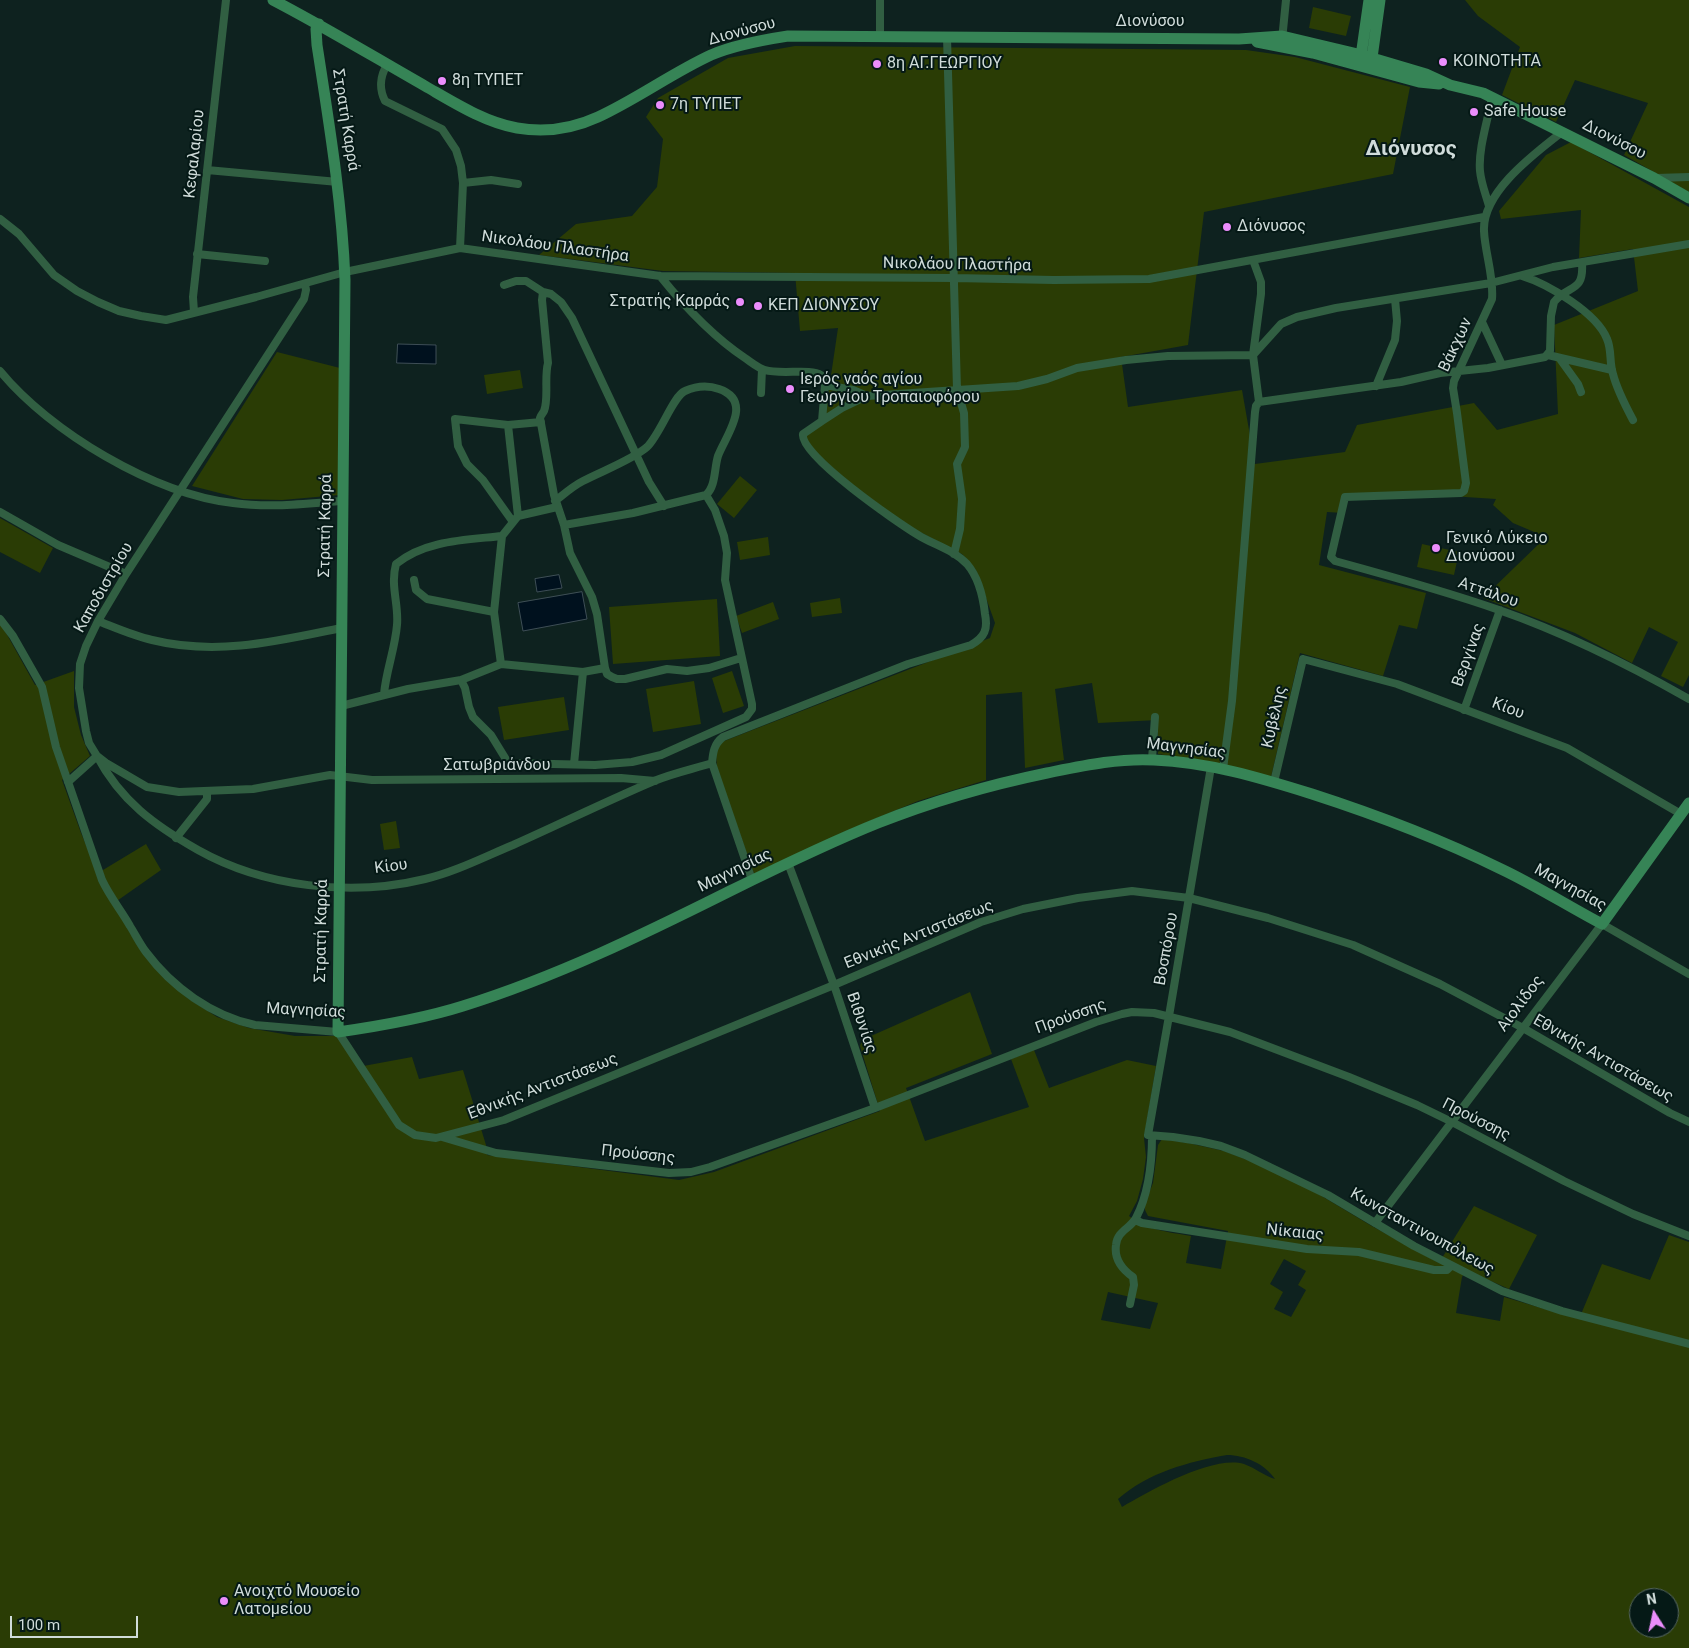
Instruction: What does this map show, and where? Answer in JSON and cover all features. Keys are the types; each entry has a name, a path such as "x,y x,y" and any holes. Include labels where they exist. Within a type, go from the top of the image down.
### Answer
{"street":[{"name":"Κεφαλαρίου","path":"194,312 192,297 226,0"},
{"name":"Διονύσου","path":"273,0 319,24 452,101 490,120 515,128 539,131 557,130 597,118 711,55 788,36 1239,39 1282,41 1366,62 1426,74 1450,85 1492,97 1654,178 1689,198"},
{"path":"880,0 880,36"},
{"path":"1282,41 1286,0"},
{"path":"1366,62 1369,0"},
{"path":"1366,62 1380,0"},
{"name":"Στρατή Καρρά","path":"319,24 316,29 317,45 338,182 345,272 338,1032"},
{"path":"947,37 957,389 964,413 965,448 957,464 962,499 960,529 954,554"},
{"path":"387,64 381,85 382,96 385,101 442,129 456,150 461,166 463,184 460,248"},
{"path":"1489,206 1480,172 1480,160 1492,97"},
{"name":"Βάκχων","path":"1348,496 1432,495 1461,493 1464,491 1466,483 1452,388 1457,372 1492,299 1484,238 1484,217 1489,206 1521,165 1562,132"},
{"path":"208,170 338,182"},
{"name":"Διονύσου","path":"1654,178 1689,177"},
{"path":"463,184 494,180 518,184"},
{"name":"Νικολάου Πλαστήρα","path":"0,219 19,234 54,275 90,298 128,313 160,319 172,319 345,272 460,248 660,276 1054,280 1149,279 1484,217"},
{"path":"752,880 712,763 714,750 722,736 908,664 963,648 978,641 984,635 987,626 977,579 966,564 954,554 920,537 880,511 816,458 803,441 802,437 805,432 842,408 867,396 1018,386 1047,379 1077,368 1126,360 1178,355 1253,355 1282,324 1297,317 1336,308 1491,283 1553,267 1689,244"},
{"path":"197,254 265,261"},
{"path":"1223,769 1232,701 1255,412 1259,402 1253,355 1261,294 1260,282 1253,260"},
{"path":"1548,355 1550,352 1552,308 1554,302 1561,295 1576,286 1583,277 1582,262"},
{"path":"660,276 704,326 736,352 762,369 778,373 817,373 821,375 825,385 822,421"},
{"path":"1522,276 1543,284 1561,295 1590,316 1601,328 1608,340 1612,370 1618,389 1633,420"},
{"path":"504,285 516,281 526,281 543,292 551,294 561,302 572,318 650,482 664,506"},
{"name":"Καποδιστρίου","path":"97,756 89,743 81,704 79,675 80,664 86,646 98,620 126,574 304,299 305,284"},
{"path":"543,292 542,300 548,363 545,373 544,411 540,418 556,504 564,525 570,553 592,597 597,614 607,674 617,679 625,679 667,669 709,668 741,658"},
{"path":"1376,386 1395,340 1397,322 1395,299"},
{"path":"1482,322 1502,365"},
{"path":"1259,402 1402,382 1440,373 1502,365 1548,355 1612,370"},
{"path":"1560,359 1578,384 1581,392"},
{"path":"761,392 762,369"},
{"path":"0,371 28,400 81,441 137,473 180,490 231,503 257,505 342,501"},
{"path":"825,385 853,390 867,396"},
{"path":"501,664 494,612 502,536 516,519 556,504 581,482 637,454 660,432 677,398 683,392 702,386 714,387 728,392 735,402 737,414 718,459 711,489 706,495 664,506 564,525"},
{"path":"516,519 467,464 458,446 455,419 508,425 541,422"},
{"path":"508,425 516,519"},
{"path":"461,680 465,688 468,707 473,717 491,735 507,761 511,763 619,764 661,755 746,717 752,709 752,704 725,580 727,553 724,536 715,510 706,495"},
{"name":"Αττάλου","path":"1348,496 1343,501 1332,559 1500,610 1568,638 1658,681 1689,699"},
{"path":"0,512 58,545 126,574"},
{"path":"384,694 397,626 398,614 393,582 396,564 415,553 440,543 502,536"},
{"path":"414,580 416,590 427,599 494,612"},
{"name":"Βεργίνας","path":"1464,710 1500,610"},
{"name":"Μαγνησίας","path":"0,619 13,636 42,687 56,747 107,890 146,951 165,974 204,1004 241,1022 292,1029 338,1032 403,1021 461,1007 548,975 615,947 752,880 873,825 958,795 1028,777 1089,765 1152,759 1223,769 1274,782 1344,804 1430,836 1503,870 1689,974"},
{"path":"98,620 152,640 184,646 213,647 261,645 341,628"},
{"name":"Κίου","path":"1303,659 1397,684 1567,748 1685,816"},
{"name":"Κυβέλης","path":"1274,782 1303,659"},
{"path":"340,706 384,694 461,680 501,664 583,672 605,668"},
{"path":"574,764 583,672"},
{"path":"1152,759 1155,717"},
{"path":"68,782 97,756 147,787 168,792 207,792 264,788 323,776 340,776"},
{"name":"Κίου","path":"97,756 114,785 128,800 176,838 211,857 246,872 293,882 339,887 388,885 425,879 445,873 566,822 655,781 712,763"},
{"name":"Βοσπόρου","path":"1135,1220 1149,1179 1152,1161 1150,1136 1211,767"},
{"name":"Σατωβριάνδου","path":"340,776 380,780 621,778 655,781"},
{"path":"176,838 207,799 207,792"},
{"name":"Αιολίδος","path":"1375,1223 1685,816 1689,803"},
{"name":"Βιθυνίας","path":"788,863 834,986 875,1108"},
{"name":"Εθνικής Αντιστάσεως","path":"338,1032 399,1125 415,1135 429,1138 442,1137 504,1120 834,986 981,922 1023,910 1078,898 1123,892 1162,893 1190,898 1268,918 1353,945 1440,984 1523,1028 1689,1122"},
{"name":"Προύσσης","path":"442,1137 496,1153 680,1173 710,1167 875,1108 1114,1016 1132,1012 1154,1013 1230,1032 1375,1087 1452,1122 1564,1181 1633,1214 1689,1236"},
{"name":"Κωνσταντινουπόλεως","path":"1150,1136 1199,1141 1221,1146 1245,1155 1328,1195 1450,1266 1502,1291 1562,1311 1689,1344"},
{"path":"1130,1304 1134,1285 1133,1277 1120,1264 1115,1248 1118,1236 1135,1220"},
{"name":"Νίκαιας","path":"1135,1220 1142,1223 1261,1243 1307,1249 1359,1252 1434,1270 1447,1270 1450,1266"}],"green space":[{"path":"1465,0 1689,0 1689,192 1624,155 1648,103 1575,80 1556,122 1502,95 1520,47 1478,16"},
{"path":"1313,7 1351,16 1346,36 1309,28"},
{"path":"795,46 1246,50 1295,57 1410,87 1393,174 1204,212 1188,345 1121,357 1128,407 1242,390 1255,464 1345,452 1357,425 1474,403 1497,430 1558,414 1554,325 1638,291 1633,249 1579,258 1581,210 1501,219 1499,211 1546,155 1571,142 1689,207 1689,675 1683,687 1661,676 1678,642 1649,627 1632,663 1575,633 1483,598 1546,537 1513,523 1493,505 1496,499 1450,496 1346,499 1344,513 1327,512 1319,565 1426,593 1417,629 1399,625 1383,676 1300,653 1271,777 1158,754 1158,720 1098,723 1092,683 1055,689 1064,760 1025,768 1022,692 986,695 986,780 918,801 846,831 754,874 717,769 716,754 719,743 990,638 995,623 976,570 962,554 899,521 857,490 809,446 804,436 824,423 838,328 800,331 795,273 663,271 539,255 576,224 632,216 657,187 663,139 646,117 658,98 728,58"},
{"path":"277,352 340,368 339,495 282,500 243,499 192,486"},
{"path":"520,370 523,388 487,394 484,375"},
{"path":"740,476 757,490 734,518 717,504"},
{"path":"0,518 53,548 40,573 0,552"},
{"path":"768,537 770,555 740,560 737,542"},
{"path":"1422,544 1459,552 1454,575 1417,567"},
{"path":"840,598 842,613 812,617 810,603"},
{"path":"717,599 720,656 613,664 609,607"},
{"path":"773,602 779,619 742,633 736,616"},
{"path":"0,622 35,685 74,671 74,707 81,735 90,756 62,780 98,873 146,844 161,870 114,903 133,938 186,997 217,1017 249,1028 295,1036 340,1036 358,1067 412,1057 419,1079 463,1070 486,1145 487,1155 679,1180 714,1172 880,1111 860,1046 862,1040 970,992 992,1054 906,1088 925,1141 1029,1107 1011,1059 1034,1050 1049,1088 1127,1060 1156,1066 1144,1138 1146,1157 1143,1179 1137,1201 1129,1216 1150,1227 1191,1236 1186,1263 1221,1269 1228,1231 1148,1216 1145,1210 1145,1203 1153,1183 1158,1145 1162,1139 1224,1151 1263,1166 1315,1192 1439,1263 1474,1206 1537,1235 1509,1289 1466,1270 1462,1277 1456,1313 1500,1321 1504,1297 1579,1319 1602,1264 1650,1280 1669,1235 1689,1242 1689,1648 0,1648","holes":["1284,1259 1306,1271 1298,1285 1306,1290 1291,1317 1274,1309 1283,1292 1270,1284","1108,1292 1158,1303 1150,1329 1101,1320","1234,1455 1254,1461 1266,1469 1275,1479 1244,1464 1215,1465 1199,1469 1164,1484 1122,1507 1118,1499 1156,1475 1184,1465"]},
{"path":"732,671 744,706 723,713 712,678"},
{"path":"694,681 701,724 653,732 646,689"},
{"path":"564,697 569,730 504,740 498,707"},
{"path":"396,821 400,848 384,850 380,824"}],"water":[{"path":"398,344 436,345 436,364 397,363"},
{"path":"559,575 562,588 537,592 535,579"},
{"path":"582,592 587,619 523,631 518,603"}],"place":[{"name":"ΚΟΙΝΟΤΗΤΑ","path":"1443,62"},
{"name":"8η ΑΓ.ΓΕΩΡΓΙΟΥ","path":"877,64"},
{"name":"8η ΤΥΠΕΤ","path":"442,81"},
{"name":"7η ΤΥΠΕΤ","path":"660,105"},
{"name":"Safe House","path":"1474,112"},
{"name":"Διόνυσος","path":"1227,227"},
{"name":"Στρατής Καρράς","path":"740,302"},
{"name":"ΚΕΠ ΔΙΟΝΥΣΟΥ","path":"758,306"},
{"name":"Ιερός ναός αγίου Γεωργίου Τροπαιοφόρου","path":"790,389"},
{"name":"Γενικό Λύκειο Διονύσου","path":"1436,548"},
{"name":"Ανοιχτό Μουσείο Λατομείου","path":"224,1601"}],"district":[{"name":"Διόνυσος","path":"1411,150"}]}
